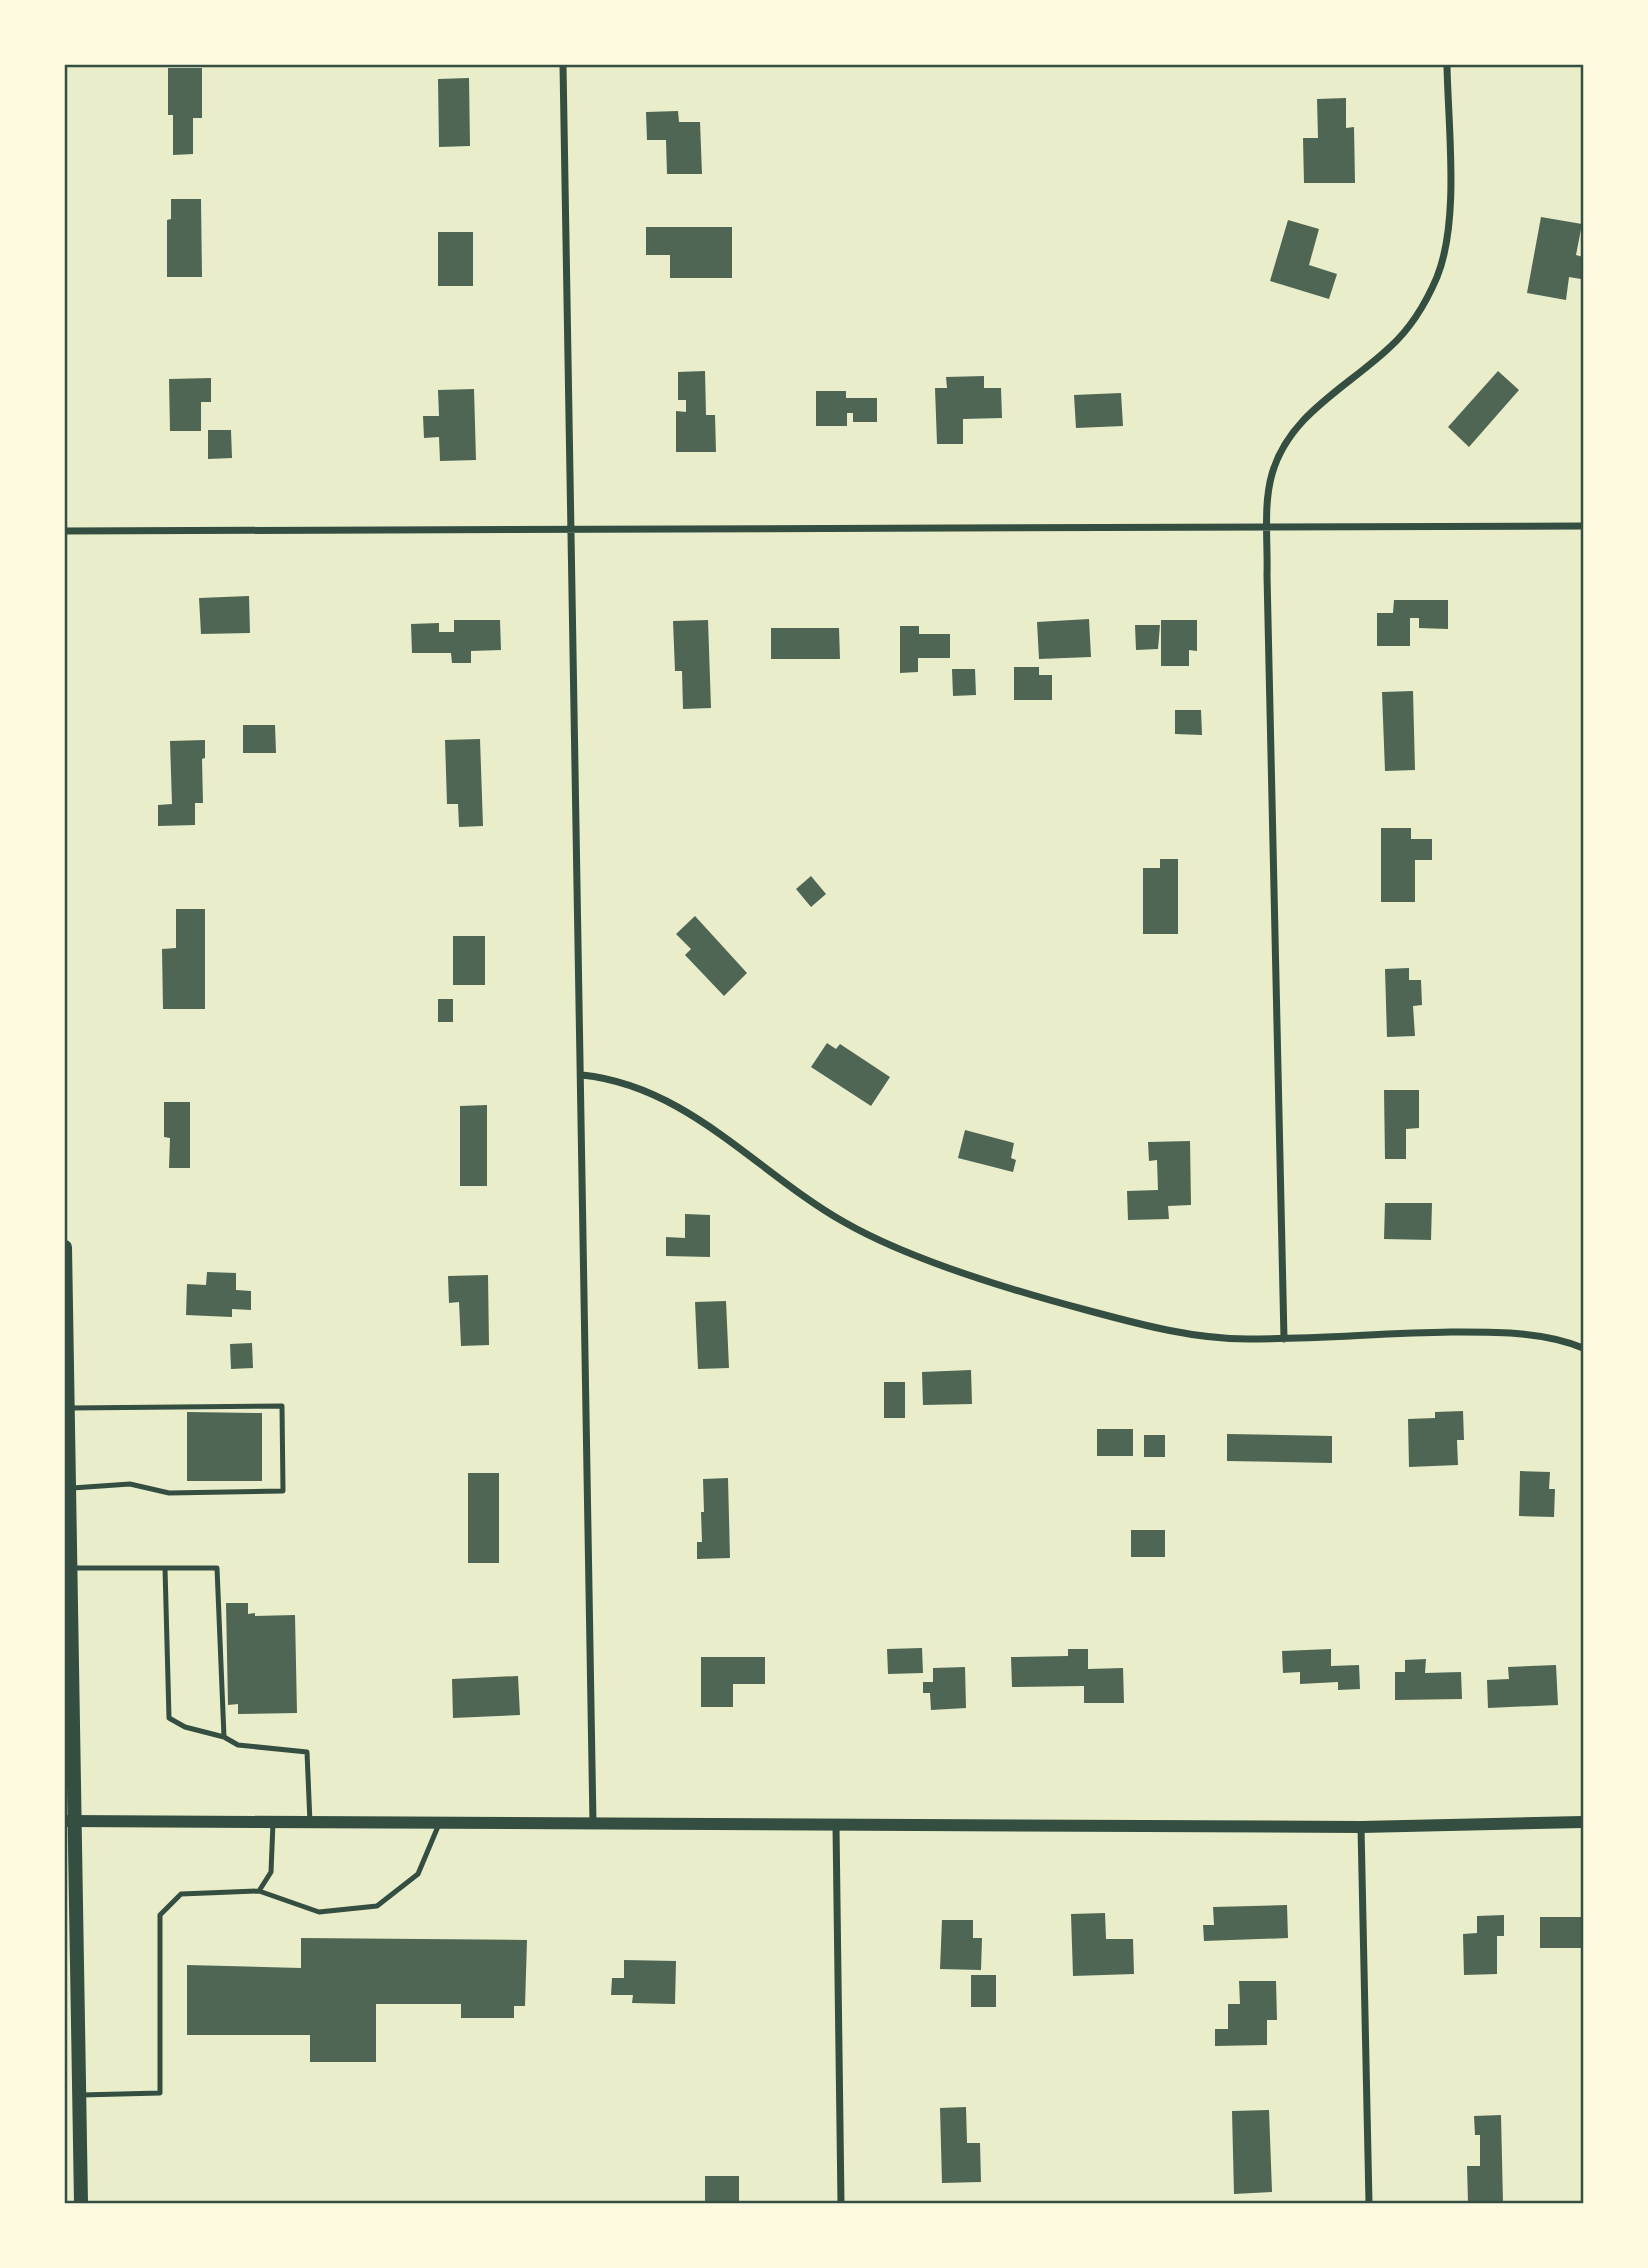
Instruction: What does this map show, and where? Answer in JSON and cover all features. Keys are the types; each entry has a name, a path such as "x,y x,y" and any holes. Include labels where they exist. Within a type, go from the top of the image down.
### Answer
{"main road":[{"path":"65,1247 71,1568 68,1821 70,1992 78,2095 81,2203"}],"street":[{"path":"563,65 593,1825"},
{"path":"1284,1339 1268,525 1272,475 1287,440 1301,423 1330,395 1390,347 1412,323 1437,277 1444,255 1450,212 1447,65"},
{"path":"65,531 1583,526"},
{"path":"582,1076 612,1078 634,1085 685,1109 814,1204 885,1243 1014,1289 1151,1326 1221,1338 1284,1339 1495,1332 1554,1339 1583,1348"},
{"path":"68,1821 1361,1827 1583,1822"},
{"path":"836,1826 841,2203"},
{"path":"1361,1827 1369,2203"}],"lane":[{"path":"68,1409 282,1406 283,1491 169,1493 130,1484 70,1488"},
{"path":"71,1568 217,1568 223,1737"},
{"path":"165,1568 169,1718 185,1727 223,1737 238,1745 307,1752 310,1823"},
{"path":"259,1891 271,1872 273,1823"},
{"path":"78,2095 160,2093 160,1915 181,1894 259,1891 319,1912 377,1906 418,1874 439,1824"}],"building":[{"path":"168,68 202,68 202,118 193,118 193,154 173,155 173,115 168,115"},
{"path":"469,78 470,146 439,147 438,79"},
{"path":"1346,98 1346,128 1354,127 1355,183 1304,183 1303,138 1318,138 1317,99"},
{"path":"678,111 679,122 700,122 702,174 667,174 666,140 647,140 646,112"},
{"path":"171,199 201,199 202,277 167,277 167,220 171,219"},
{"path":"1541,217 1582,224 1576,255 1583,257 1581,279 1569,277 1566,300 1527,293"},
{"path":"1288,220 1319,229 1309,265 1337,274 1329,299 1270,281"},
{"path":"646,227 732,227 732,278 670,278 670,255 646,255"},
{"path":"438,232 473,232 473,286 438,286"},
{"path":"705,371 706,415 715,415 716,452 676,452 676,411 686,412 686,400 678,400 678,372"},
{"path":"1498,371 1519,390 1469,447 1448,427"},
{"path":"984,376 984,388 1001,388 1002,418 963,419 963,444 937,444 935,388 947,388 946,377"},
{"path":"211,378 211,402 201,402 201,431 170,431 169,379"},
{"path":"474,389 476,460 440,461 439,437 424,438 423,416 439,416 438,390"},
{"path":"816,391 846,391 846,398 877,398 877,422 853,422 853,413 847,413 847,426 816,426"},
{"path":"1121,393 1123,426 1076,428 1074,395"},
{"path":"208,430 231,430 232,458 208,459"},
{"path":"249,596 250,633 201,634 199,598"},
{"path":"1394,600 1448,600 1448,629 1419,628 1419,618 1410,618 1410,646 1377,646 1377,613 1393,613"},
{"path":"1089,619 1091,657 1039,659 1037,622"},
{"path":"454,620 500,620 501,650 471,651 471,663 452,663 451,653 412,653 411,624 439,623 439,632 454,632"},
{"path":"708,620 711,708 683,709 682,671 675,671 673,621"},
{"path":"1161,620 1197,620 1197,651 1189,650 1189,666 1161,666"},
{"path":"1135,625 1160,625 1158,649 1136,650"},
{"path":"900,626 919,626 919,634 950,634 950,658 918,658 918,672 900,673"},
{"path":"771,628 839,628 840,659 771,659"},
{"path":"1014,667 1039,667 1039,675 1052,675 1052,700 1014,700"},
{"path":"952,669 975,669 976,695 953,696"},
{"path":"1413,691 1415,770 1385,771 1382,692"},
{"path":"1175,710 1201,710 1202,735 1175,734"},
{"path":"243,725 275,725 276,753 243,753"},
{"path":"480,739 483,826 459,827 458,804 447,804 445,740"},
{"path":"205,740 205,758 202,759 203,803 195,803 195,825 158,826 158,805 172,804 170,741"},
{"path":"1381,828 1411,828 1411,839 1432,839 1432,860 1415,860 1415,902 1381,902"},
{"path":"1160,859 1178,859 1178,934 1143,934 1143,868 1160,868"},
{"path":"811,876 826,894 811,907 796,889"},
{"path":"176,909 205,909 205,1009 163,1009 162,949 176,948"},
{"path":"695,916 747,973 724,996 685,955 691,949 676,934"},
{"path":"453,936 485,936 485,985 453,985"},
{"path":"1409,968 1409,980 1421,980 1422,1005 1413,1006 1415,1036 1387,1037 1385,969"},
{"path":"438,999 453,999 453,1022 438,1022"},
{"path":"827,1043 836,1049 840,1044 890,1077 871,1106 811,1067"},
{"path":"1384,1090 1419,1090 1419,1128 1406,1129 1406,1159 1385,1159"},
{"path":"164,1102 190,1102 190,1168 169,1168 170,1138 164,1137"},
{"path":"487,1105 487,1186 460,1186 460,1106"},
{"path":"965,1130 1014,1143 1011,1158 1016,1160 1013,1172 958,1158"},
{"path":"1190,1141 1191,1205 1168,1206 1169,1219 1128,1220 1127,1191 1158,1190 1157,1160 1149,1161 1148,1142"},
{"path":"1385,1203 1432,1203 1431,1240 1384,1239"},
{"path":"685,1214 710,1215 710,1257 666,1256 666,1237 685,1238"},
{"path":"207,1272 236,1273 236,1290 251,1291 251,1310 232,1309 232,1317 186,1315 187,1284 206,1285"},
{"path":"488,1275 489,1345 461,1346 459,1302 449,1303 448,1276"},
{"path":"726,1301 729,1368 698,1369 695,1302"},
{"path":"252,1343 253,1368 231,1369 230,1344"},
{"path":"971,1370 972,1404 923,1405 922,1372"},
{"path":"884,1382 905,1382 905,1418 884,1418"},
{"path":"1463,1411 1464,1440 1457,1440 1458,1465 1409,1467 1408,1419 1435,1418 1435,1412"},
{"path":"187,1412 262,1413 262,1481 187,1481"},
{"path":"1097,1429 1133,1429 1133,1456 1097,1456"},
{"path":"1227,1434 1332,1436 1332,1463 1227,1461"},
{"path":"1144,1435 1165,1435 1165,1457 1144,1457"},
{"path":"1520,1471 1550,1472 1549,1489 1555,1489 1554,1517 1519,1516"},
{"path":"468,1473 499,1473 499,1563 468,1563"},
{"path":"728,1478 730,1558 697,1559 697,1542 702,1542 703,1479"},
{"path":"1131,1530 1165,1530 1165,1557 1131,1557"},
{"path":"226,1603 248,1603 248,1614 255,1613 255,1616 295,1615 297,1713 238,1714 238,1704 228,1705"},
{"path":"922,1648 923,1673 888,1674 887,1649"},
{"path":"1068,1649 1088,1649 1088,1669 1123,1668 1124,1703 1084,1703 1084,1686 1012,1687 1011,1657 1068,1656"},
{"path":"1331,1649 1331,1666 1359,1665 1360,1689 1338,1690 1338,1682 1300,1684 1300,1672 1283,1673 1282,1651"},
{"path":"701,1657 765,1657 765,1684 733,1684 733,1707 701,1707"},
{"path":"1426,1659 1425,1673 1461,1672 1462,1699 1395,1700 1395,1672 1405,1672 1405,1660"},
{"path":"1556,1665 1558,1705 1488,1708 1487,1680 1509,1679 1508,1667"},
{"path":"965,1667 966,1708 931,1710 930,1693 923,1693 923,1682 933,1682 933,1668"},
{"path":"518,1676 520,1715 453,1718 452,1679"},
{"path":"1287,1905 1288,1938 1204,1941 1203,1925 1214,1925 1213,1907"},
{"path":"1105,1913 1106,1939 1133,1939 1134,1974 1073,1976 1071,1914"},
{"path":"1504,1915 1504,1936 1497,1936 1497,1974 1464,1975 1463,1934 1477,1933 1477,1916"},
{"path":"1540,1917 1583,1917 1583,1948 1540,1948"},
{"path":"942,1920 973,1920 973,1938 982,1938 981,1970 940,1969"},
{"path":"301,1938 527,1940 525,2006 514,2006 514,2018 461,2018 461,2004 376,2004 376,2062 310,2062 310,2035 187,2035 187,1965 301,1968"},
{"path":"624,1960 676,1961 675,2004 632,2003 633,1995 611,1995 612,1978 624,1978"},
{"path":"971,1975 996,1975 996,2007 971,2007"},
{"path":"1239,1981 1276,1981 1277,2020 1267,2020 1267,2045 1215,2046 1215,2029 1228,2029 1228,2004 1240,2004"},
{"path":"966,2107 967,2143 980,2143 981,2182 942,2183 940,2108"},
{"path":"1269,2110 1272,2192 1234,2194 1232,2111"},
{"path":"1501,2115 1503,2203 1468,2203 1467,2166 1480,2166 1480,2135 1475,2135 1474,2116"},
{"path":"705,2176 739,2176 739,2203 705,2203"}]}
